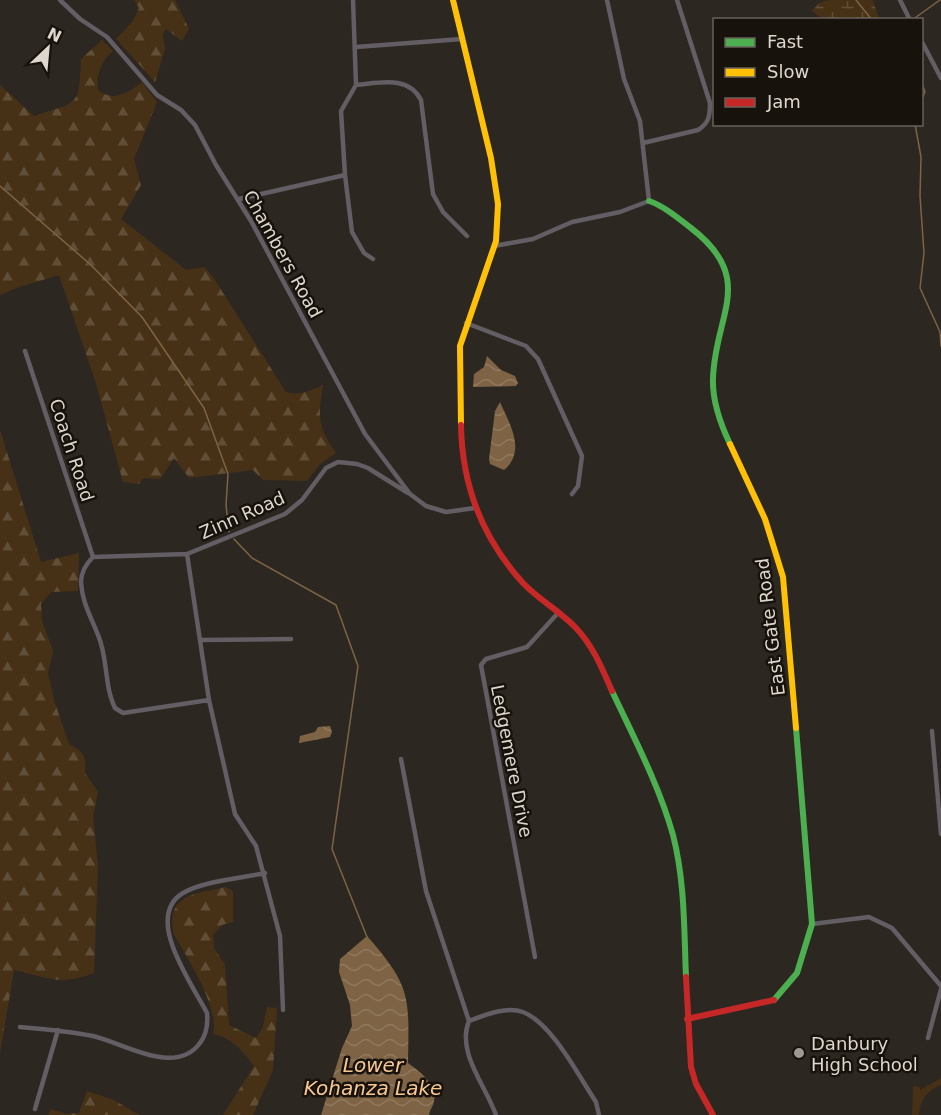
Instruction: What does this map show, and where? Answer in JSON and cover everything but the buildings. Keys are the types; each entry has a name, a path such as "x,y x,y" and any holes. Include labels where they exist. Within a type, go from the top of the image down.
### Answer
{"main road":[{"path":"453,0 496,185 498,222 494,246 466,323 459,363 461,436 465,476 475,508 490,539 512,571 583,635 599,661 667,814 681,878 691,1067 696,1084 713,1115"},
{"name":"East Gate Road","path":"649,201 658,204 707,243 717,253 727,275 726,305 712,387 719,420 772,533 783,577 812,924 797,973 774,999 687,1018"}],"street":[{"name":"Chambers Road","path":"60,0 80,19 107,37 157,95 188,116 239,200 365,434 410,494 426,506 446,512 475,508"},
{"path":"353,0 356,85 341,111 345,175 352,232 364,253 373,259"},
{"path":"494,246 524,242 572,222 620,213 649,201 640,121 624,79 607,0"},
{"path":"644,143 698,130 705,126 710,117 710,104 677,0"},
{"path":"900,0 909,18"},
{"path":"356,47 462,39"},
{"path":"923,46 941,78"},
{"path":"356,85 393,82 408,86 417,92 421,100 433,194 443,212 467,236"},
{"path":"239,200 345,175"},
{"path":"466,323 526,346 538,359 582,456 578,486 572,494"},
{"name":"Coach Road","path":"25,351 93,557"},
{"name":"Zinn Road","path":"93,557 187,554 285,514 302,500 326,468 338,462 368,468 410,494"},
{"path":"187,554 209,700 235,814 256,846 280,936 283,1010"},
{"path":"93,557 86,564 81,579 83,597 89,620 99,635 115,708 123,713 209,700"},
{"name":"Ledgemere Drive","path":"536,957 481,665 486,659 527,647 558,612"},
{"path":"200,640 291,639"},
{"path":"932,730 941,834"},
{"path":"401,759 426,891 469,1021"},
{"path":"20,1027 58,1030 97,1037 168,1059 190,1054 205,1035 207,1013 171,944 166,922 168,911 184,892 265,873"},
{"path":"812,924 869,917 892,928 941,987 928,1038"},
{"path":"496,1115 465,1044 465,1029 469,1021 492,1012 507,1011 522,1011 536,1019 596,1102 599,1115"},
{"path":"34,1109 58,1030"}],"green space":[{"path":"134,0 175,0 189,29 182,41 166,29 163,34 165,49 155,82 116,39 133,21 139,8"},
{"path":"828,0 873,0 879,18 822,18 812,11 819,3"},
{"path":"102,40 113,51 105,59 100,69 99,91 110,96 121,95 142,82 157,102 134,159 141,185 121,219 186,270 204,267 213,277 286,392 300,393 323,385 320,421 336,453 320,464 307,481 263,480 253,470 189,478 174,458 160,479 143,478 139,484 123,482 96,383 59,275 0,295 0,85 34,116 60,108 74,100 77,95 81,59"},
{"path":"0,430 41,562 79,553 78,591 51,592 41,604 42,621 53,651 48,673 54,700 69,744 83,755 85,773 98,792 93,817 98,866 94,973 63,980 14,970 0,1053"},
{"path":"225,887 233,891 233,922 222,925 213,935 214,948 225,965 229,1025 256,1038 263,1027 267,1007 277,1008 273,1070 253,1115 223,1115 254,1066 236,1045 213,1034 212,1010 207,996 173,932 172,919 179,902 195,894"},
{"path":"941,1078 941,1085 928,1093 923,1100 919,1115 912,1115 913,1086 920,1087 920,1090"},
{"path":"87,1091 114,1100 139,1115 48,1115 51,1109 66,1114 79,1113"}],"water":[{"path":"487,356 501,370 515,376 518,383 516,386 473,387 474,374 484,367"},
{"path":"500,402 511,428 515,446 511,462 504,470 490,464 489,459 495,411"},
{"path":"330,726 332,732 330,737 299,743 300,736 315,732 318,727"},
{"name":"Lower Kohanza Lake","path":"367,936 393,968 405,994 408,1063 427,1079 433,1089 434,1101 429,1115 321,1115 342,1048 352,1026 350,1005 339,972 340,959"}],"waterway":[{"path":"856,0 870,18"},
{"path":"915,18 940,0"},
{"path":"923,87 925,92 923,97"},
{"path":"915,126 921,157 920,196 924,253 920,288 940,332 941,346"},
{"path":"0,186 91,265 142,317 204,408 228,474 226,505 229,532"},
{"path":"234,539 252,558 336,605 358,666 332,849 367,937"}],"traffic: fast":[{"path":"649,201 665,209 691,228 711,246 723,264 728,298 715,355 713,387 717,412 730,444"},
{"path":"612,691 653,780 673,835 682,888 686,977"},
{"path":"774,1000 797,973 812,924 796,728"}],"traffic: slow":[{"path":"453,0 491,158 498,204 496,241 460,346 461,425"},
{"path":"730,444 765,519 783,577 796,728"}],"traffic: jam":[{"path":"461,425 465,469 470,489 477,510 496,548 523,583 570,622 582,635 597,658 612,691"},
{"path":"686,977 691,1067 696,1084 713,1115"},
{"path":"687,1019 774,1000"}],"place":[{"name":"Danbury High School","path":"799,1053"}]}
